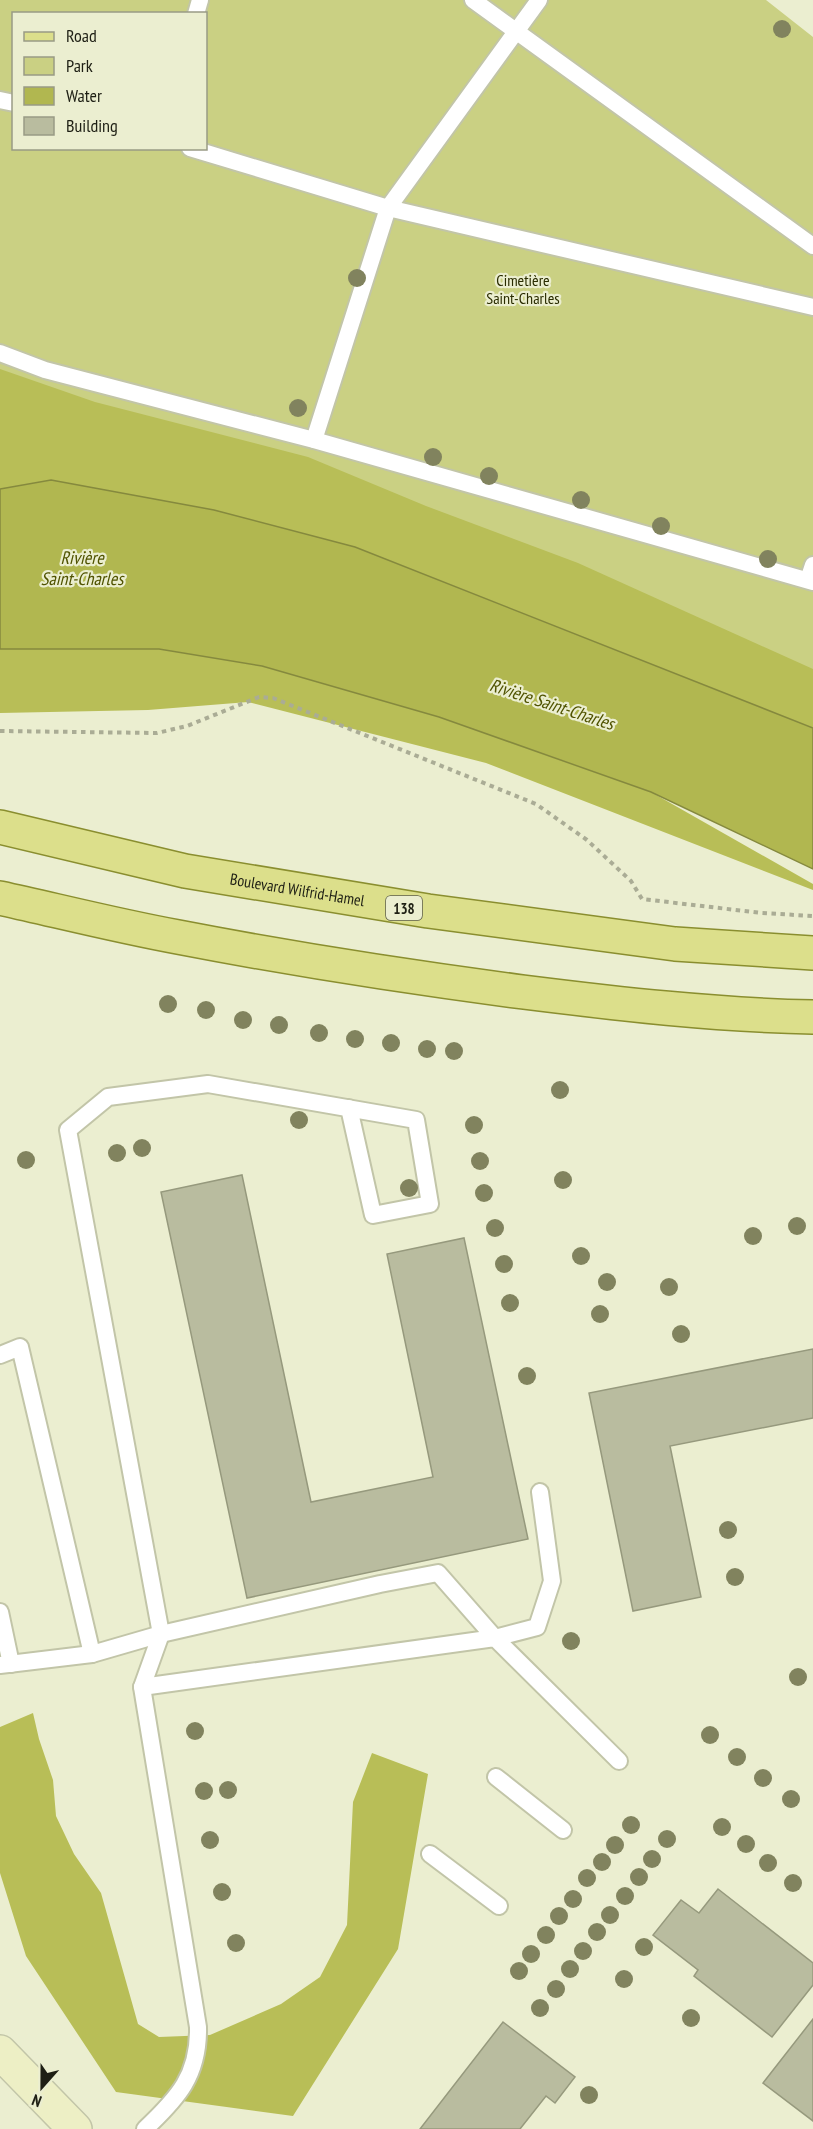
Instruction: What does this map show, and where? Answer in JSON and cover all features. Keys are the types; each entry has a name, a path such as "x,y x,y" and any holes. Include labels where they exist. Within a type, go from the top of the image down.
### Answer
{"main road":[{"name":"Boulevard Wilfrid-Hamel","path":"0,827 185,871 417,910 675,944 813,953"},
{"path":"0,898 175,937 455,983 629,1005 813,1017"},
{"path":"0,2052 75,2129"}],"lane":[{"path":"473,0 813,246"},
{"path":"314,440 388,208 539,0"},
{"path":"197,150 388,208 813,307"},
{"path":"0,353 45,370 314,440 811,576"},
{"path":"145,2129 183,2089 193,2069 198,2043 196,2015 142,1687 161,1634 68,1130 108,1097 208,1084 349,1108 416,1120 430,1204 373,1215 349,1108"},
{"path":"0,1355 20,1347 92,1654"},
{"path":"142,1687 495,1638 537,1627 552,1581 540,1492"},
{"path":"0,1612 6,1665 92,1654 161,1634 438,1573 495,1638 619,1761"},
{"path":"496,1777 563,1830"},
{"path":"430,1854 499,1906"}],"path":[{"path":"0,731 157,733 187,726 260,697 273,698 536,804 587,840 631,881 642,898 762,913 813,916"}],"green space":[{"name":"Cimetière Saint-Charles","path":"0,0 766,0 813,37 813,728 355,547 51,480 0,489"}],"shaded area":[{"path":"0,369 95,402 308,457 426,506 578,563 813,669 813,728 355,547 51,480 0,489"},
{"path":"0,649 159,649 262,666 439,717 651,792 813,884 813,890 486,763 248,702 148,710 0,713"},
{"path":"33,1713 53,1780 56,1816 74,1854 101,1893 138,2024 159,2037 210,2035 281,2004 320,1977 347,1925 353,1802 372,1753 428,1774 398,1949 293,2116 116,2092 26,1956 0,1873 0,1727"}],"water":[{"name":"Rivière Saint-Charles","path":"51,480 214,510 355,547 813,728 813,869 651,792 439,717 262,666 159,649 0,649 0,489"}],"building":[{"path":"242,1175 311,1502 433,1477 387,1254 464,1238 528,1539 247,1598 161,1192"},
{"path":"813,1349 813,1418 670,1446 701,1597 633,1611 589,1393"},
{"path":"718,1889 813,1963 813,1985 772,2037 694,1976 698,1970 653,1935 681,1900 699,1913"},
{"path":"813,2019 813,2121 763,2083"},
{"path":"503,2022 575,2077 555,2103 546,2096 520,2129 420,2129"}]}
